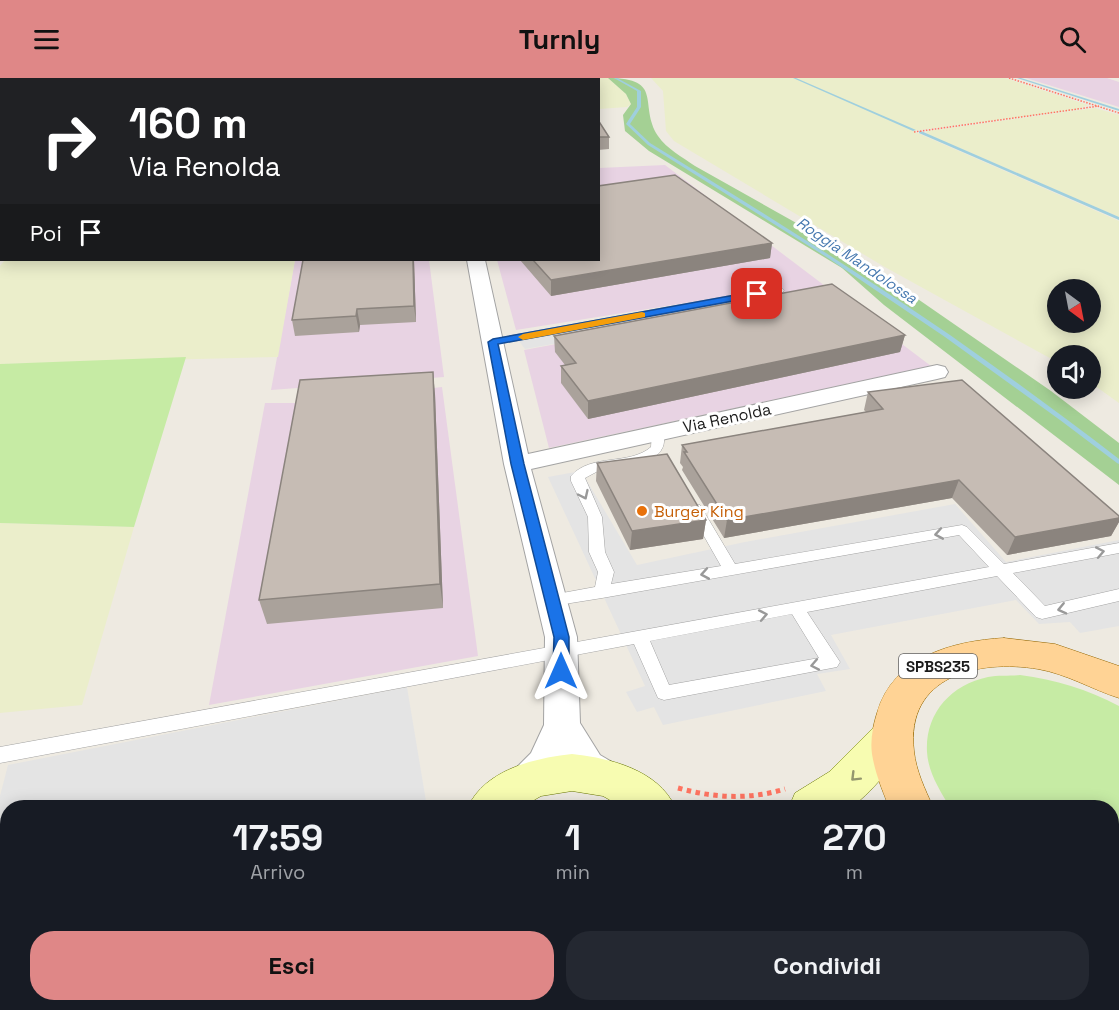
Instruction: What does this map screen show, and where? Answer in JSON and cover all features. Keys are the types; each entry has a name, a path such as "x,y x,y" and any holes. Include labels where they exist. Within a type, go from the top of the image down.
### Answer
{"main road":[{"name":"SPBS235","path":"907,800 900,787 892,761 891,737 896,709 909,687 930,669 956,658 988,653 1022,653 1059,660 1112,676"}],"street":[{"path":"476,261 518,464 561,637 562,725 544,764 526,782"},
{"name":"Via Renolda","path":"518,464 937,372"},
{"path":"562,725 587,766 625,785 662,796"},
{"path":"801,797 830,798 855,779 891,737"},
{"path":"498,800 507,792 526,782 564,772 584,772 604,776"}],"lane":[{"path":"493,342 779,290"},
{"path":"602,592 606,572 597,552 595,517 578,481 578,476 591,468 644,457 654,452 659,445 658,433"},
{"path":"644,457 666,462"},
{"path":"689,498 731,570"},
{"path":"552,600 962,530 1042,613 1119,595"},
{"path":"0,755 1119,548"},
{"path":"640,638 664,693 831,662 797,609"}],"path":[{"path":"1009,78 1119,113"},
{"path":"914,132 1099,106"},
{"path":"662,796 697,794 724,797 801,797"}],"shaded area":[{"path":"1026,78 1107,78 1119,82 1119,107"},
{"path":"665,165 931,366 549,448 524,350 643,328 636,320 755,299 748,293 516,330 497,261 600,261 600,168"},
{"path":"295,261 429,261 444,377 271,390"},
{"path":"636,320 643,328 525,349 519,341"},
{"path":"442,387 478,656 209,705 265,403 305,403"},
{"path":"581,471 637,565 745,542 955,504 1006,562 1119,540 1119,626 1080,633 1070,622 1039,624 1016,600 831,635 850,669 817,674 826,691 663,725 654,707 637,712 626,692 645,686 548,477"},
{"path":"407,687 426,800 0,800 8,765"}],"green space":[{"path":"600,78 608,78 626,94 631,104 627,107 600,109"},
{"path":"608,78 626,79 644,88 652,125 658,136 675,152 695,166 857,257 1047,388 1047,399 1061,399 1119,443 1119,485 884,305 842,268 649,151 625,131 623,115 631,104 626,94"},
{"path":"651,78 1005,78 1088,105 1076,110 913,131 1119,221 1119,403 1101,390 1101,345 1047,345 1047,356 883,266 674,141 666,131 663,91"},
{"path":"1095,108 1119,115 1119,217 927,134 926,131"},
{"path":"4,261 295,261 278,357 0,364 0,266"},
{"path":"186,357 134,527 0,523 0,364"},
{"path":"0,523 134,527 82,705 0,713"},
{"path":"1020,675 1046,680 1071,686 1119,706 1119,800 946,800 935,781 928,759 927,738 930,725 942,703 951,694 974,681 992,676"}],"building":[{"path":"600,123 609,137 600,137"},
{"path":"675,175 772,243 551,280 534,261 600,261 600,186"},
{"path":"303,261 413,261 414,306 357,309 356,316 292,320"},
{"path":"832,284 905,335 588,401 561,366 576,363 554,336"},
{"path":"433,372 440,584 259,600 300,380"},
{"path":"962,380 1119,518 1015,537 959,480 727,520 684,452 687,452 682,445 883,409 868,392"},
{"path":"667,454 706,520 632,531 597,463"}],"waterway":[{"name":"Roggia Mandolossa","path":"615,78 639,91 639,107 628,124 649,144 888,296 1005,377 1119,462"},
{"path":"794,78 914,130"},
{"path":"1018,78 1119,110"},
{"path":"920,132 1119,219"}],"slow traffic":[{"path":"523,337 642,315"}],"place":[{"name":"Burger King","path":"642,511"}],"route":[{"path":"561,671 561,637 518,464 493,342 757,294"}]}
